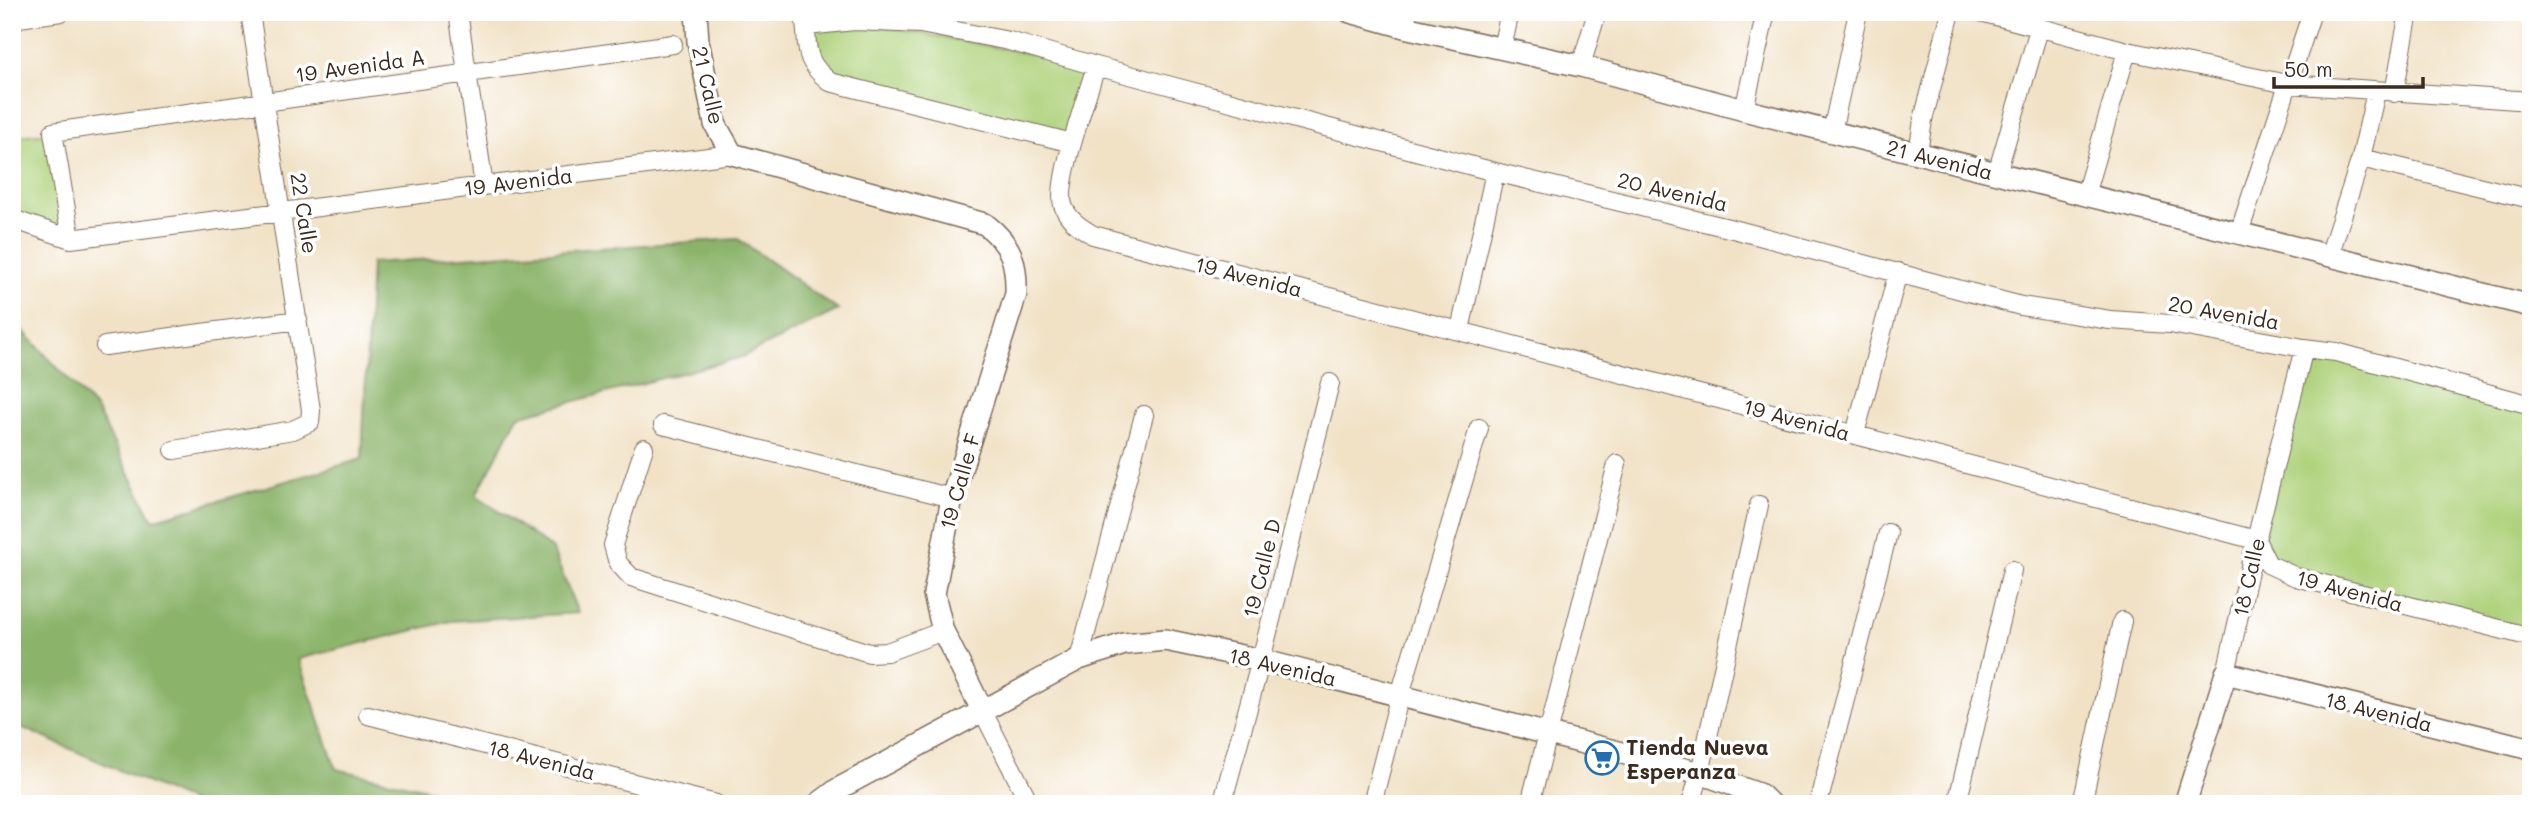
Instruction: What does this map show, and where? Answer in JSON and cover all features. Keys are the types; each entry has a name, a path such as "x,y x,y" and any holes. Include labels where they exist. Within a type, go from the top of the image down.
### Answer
{"street":[{"path":"12,19 61,12"},
{"name":"22 Calle","path":"174,450 293,430 310,422 311,410 283,212 250,12"},
{"path":"458,12 484,186"},
{"name":"21 Calle","path":"696,12 698,40 715,124 732,154"},
{"name":"21 Avenida","path":"1350,12 1406,20 1502,48 1581,66 1744,110 2531,306"},
{"path":"1502,48 1510,12"},
{"path":"1581,66 1597,12"},
{"path":"1744,110 1766,12"},
{"path":"1832,132 1858,12"},
{"path":"1918,153 1923,120 1951,12"},
{"path":"1981,12 2127,51 2287,85 2531,101"},
{"path":"2239,233 2312,12"},
{"path":"2394,93 2409,12"},
{"path":"805,19 808,57 816,71 830,82 1072,143 1096,66"},
{"name":"20 Avenida","path":"805,19 920,24 1009,41 1495,172 1723,227 2021,306 2100,319 2170,324 2336,352 2531,405"},
{"path":"1997,173 2039,29"},
{"name":"19 Avenida A","path":"71,239 52,132 673,44"},
{"path":"2085,195 2127,51"},
{"path":"2329,256 2361,158 2376,92"},
{"name":"19 Avenida","path":"1072,143 1062,202 1068,216 1093,235 2256,540 2268,564 2296,577 2531,637"},
{"name":"19 Avenida","path":"12,219 71,239 732,154 985,224 1010,248"},
{"path":"2361,158 2531,199"},
{"path":"1460,330 1495,172"},
{"name":"19 Calle F","path":"982,710 943,631 934,594 952,498 1016,294 1016,274 1010,248"},
{"path":"1855,434 1898,272"},
{"path":"105,346 298,320"},
{"name":"18 Calle","path":"2185,804 2226,673 2304,348"},
{"name":"19 Calle D","path":"1222,804 1330,383"},
{"path":"1079,659 1143,415"},
{"path":"663,425 952,498"},
{"path":"1372,804 1479,428"},
{"path":"644,448 612,545 618,563 631,577 869,653 887,652 943,631"},
{"path":"1530,804 1617,464"},
{"path":"1691,804 1759,505"},
{"path":"1818,804 1888,533"},
{"path":"1957,804 2012,570"},
{"path":"2082,804 2122,621"},
{"name":"18 Avenida","path":"818,804 838,789 1079,659 1124,645 1164,640 1261,660 1700,773 1761,795 1770,804"},
{"name":"18 Avenida","path":"2226,673 2531,749"},
{"path":"982,710 1027,803"},
{"name":"18 Avenida","path":"368,715 716,804"}],"green space":[{"path":"855,21 1096,66 1072,143 830,82 806,26"},
{"path":"53,132 71,239 12,219 12,137"},
{"path":"738,239 838,310 742,357 518,416 476,495 552,549 578,613 451,621 298,659 336,769 445,793 448,804 196,804 14,724 12,319 96,409 153,520 362,459 371,263"},
{"path":"2304,348 2531,405 2531,637 2268,564 2256,540"}],"place":[{"name":"Tienda Nueva Esperanza","path":"1602,758"}]}
